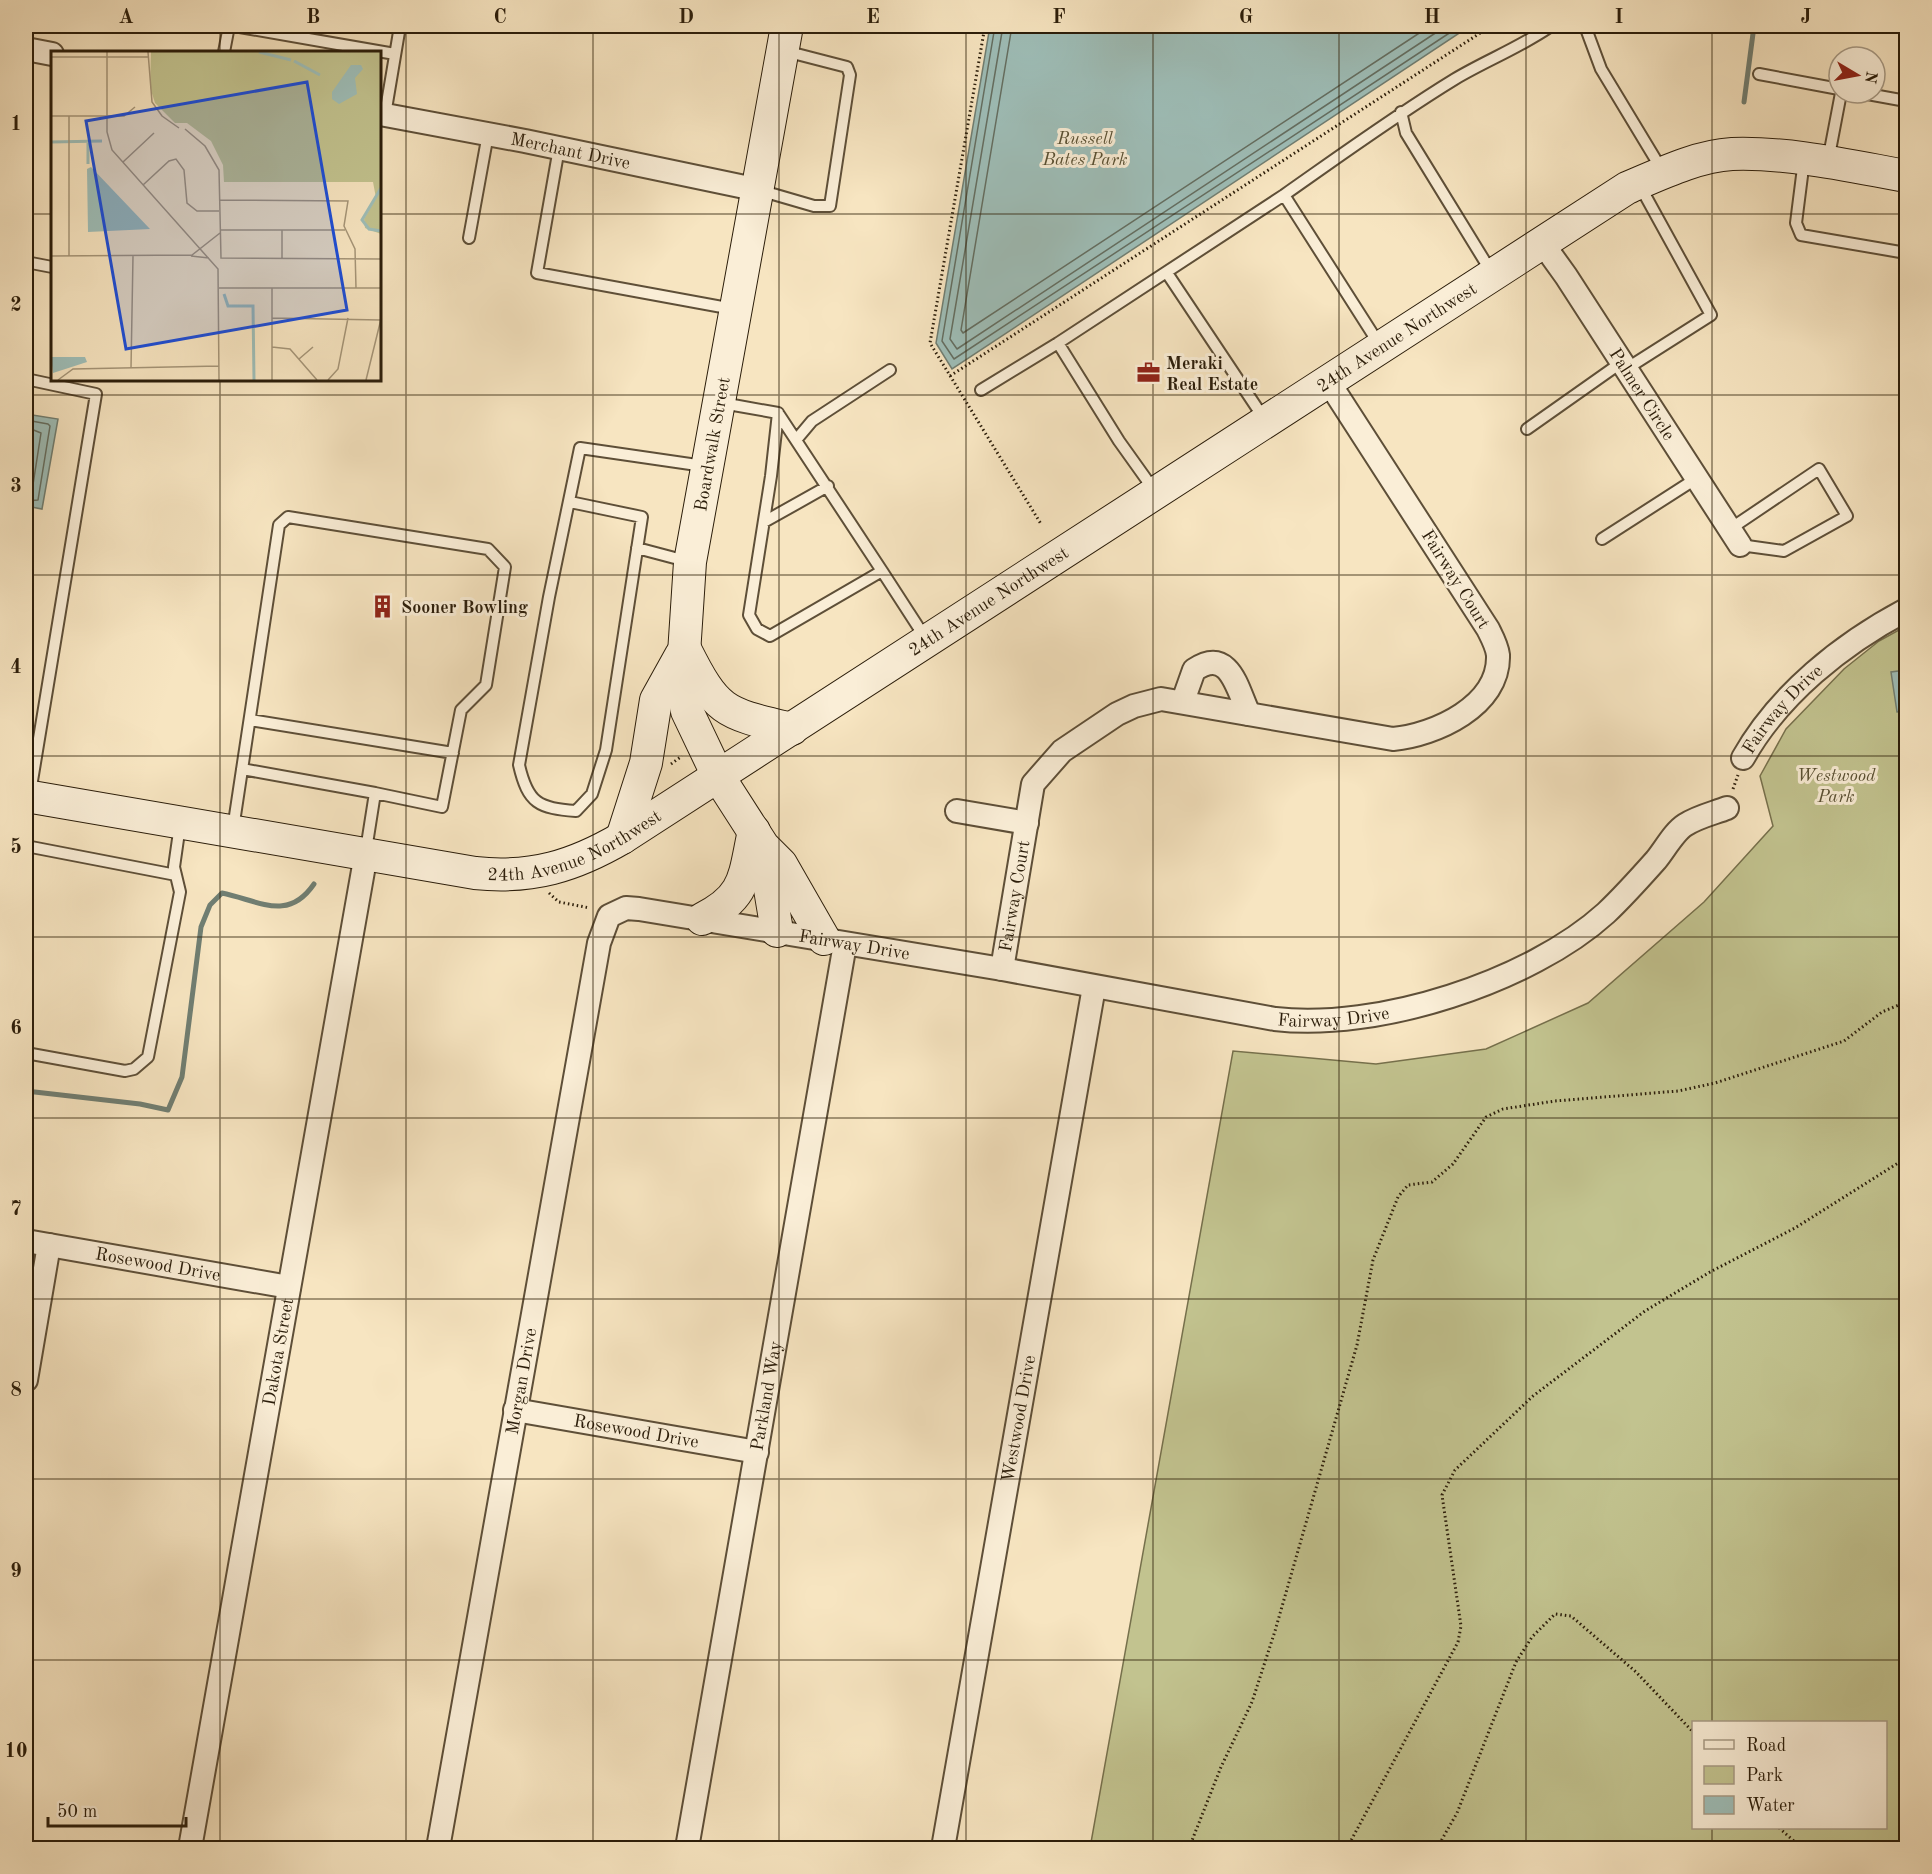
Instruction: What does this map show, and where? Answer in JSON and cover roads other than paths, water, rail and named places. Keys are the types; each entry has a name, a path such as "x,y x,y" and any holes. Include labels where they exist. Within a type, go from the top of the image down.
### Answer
{"main road":[{"name":"Boardwalk Street","path":"758,838 718,776 683,699 690,562 785,38"},
{"name":"24th Avenue Northwest","path":"27,796 233,829 476,873 501,876 560,867 589,857 622,838 1493,274 1543,244 1564,227 1651,178 1732,154 1816,161 1906,176"},
{"path":"685,649 703,685 720,705 741,717 792,729"},
{"path":"622,838 646,763 656,700 685,649"},
{"path":"702,919 723,908 739,890 758,838"},
{"path":"758,838 777,932"},
{"path":"758,838 782,864 834,942"}],"street":[{"path":"26,49 51,54"},
{"name":"Merchant Drive","path":"382,115 559,148 759,190"},
{"name":"Palmer Circle","path":"1543,244 1735,537"},
{"name":"Fairway Court","path":"1002,969 1033,784 1062,751 1134,706 1161,699 1183,701 1379,737 1409,737 1441,725 1473,706 1489,689 1496,671 1498,654 1495,643 1475,606 1328,381"},
{"name":"Fairway Drive","path":"1743,758 1774,713 1797,689 1862,637 1906,610"},
{"path":"1183,701 1194,670 1203,664 1223,665 1232,675 1249,714"},
{"name":"Fairway Drive","path":"609,916 626,908 702,919 1307,1023 1365,1018 1426,1003 1495,979 1556,948 1585,930 1628,891 1684,826 1727,807"},
{"name":"Fairway Court","path":"957,811 1027,823"},
{"name":"Dakota Street","path":"190,1848 366,854"},
{"name":"Morgan Drive","path":"438,1848 598,943 609,916"},
{"name":"Parkland Way","path":"687,1848 756,1452 834,942"},
{"name":"Westwood Drive","path":"943,1848 1094,987"},
{"name":"Rosewood Drive","path":"26,1241 289,1287"},
{"path":"26,1380 49,1245"},
{"name":"Rosewood Drive","path":"515,1410 756,1452"}],"lane":[{"path":"224,51 229,26"},
{"path":"234,26 378,51"},
{"path":"382,115 400,26"},
{"path":"981,390 1167,273 1284,195 1401,112 1463,74 1528,42 1551,26"},
{"path":"1527,429 1624,366 1711,315 1601,69 1585,26"},
{"path":"759,190 814,206 830,206 850,75 846,67 785,38"},
{"path":"381,52 395,54"},
{"path":"1759,74 1827,87"},
{"path":"1887,98 1906,101"},
{"path":"1837,105 1796,223 1801,234 1906,253"},
{"path":"1401,112 1406,133 1493,274"},
{"path":"469,238 488,135"},
{"path":"559,148 537,273 737,310"},
{"path":"1284,195 1381,347"},
{"path":"26,262 51,267"},
{"path":"1167,273 1266,421"},
{"path":"1058,343 1119,441 1156,493"},
{"path":"796,440 812,421 890,369"},
{"path":"26,379 96,394 27,796"},
{"path":"719,403 778,413 828,486 927,642"},
{"path":"778,413 749,615 757,629 770,636 882,571"},
{"path":"570,502 642,517 606,750 592,794 576,811 546,808 525,789 519,765 549,597 580,448 708,467"},
{"path":"1819,469 1847,516 1784,551 1735,537 1819,469"},
{"path":"1602,539 1697,478"},
{"path":"764,522 828,486"},
{"path":"233,829 242,769 250,720 279,525 288,517 488,549 505,567 486,685 461,710 442,807 242,769"},
{"path":"637,548 690,562"},
{"path":"250,720 453,753"},
{"path":"366,854 375,794"},
{"path":"26,1053 125,1071 134,1069 148,1057 180,892 174,867 181,821"},
{"path":"26,846 176,874"}],"water":[{"name":"Russell Bates Park","path":"990,26 1470,26 952,369 936,343"},
{"path":"26,414 58,419 42,509 26,506"},
{"path":"1906,670 1906,711 1897,712 1891,672"}],"waterway":[{"path":"1744,102 1754,26"},
{"path":"26,1091 140,1104 168,1110 182,1077 201,927 210,905 222,893 261,904 283,906 294,903 304,896 314,884"}],"place":[{"name":"Meraki Real Estate","path":"1148,373"},
{"name":"Sooner Bowling","path":"383,607"}],"park label":[{"name":"Westwood Park","path":"1836,785"}]}
